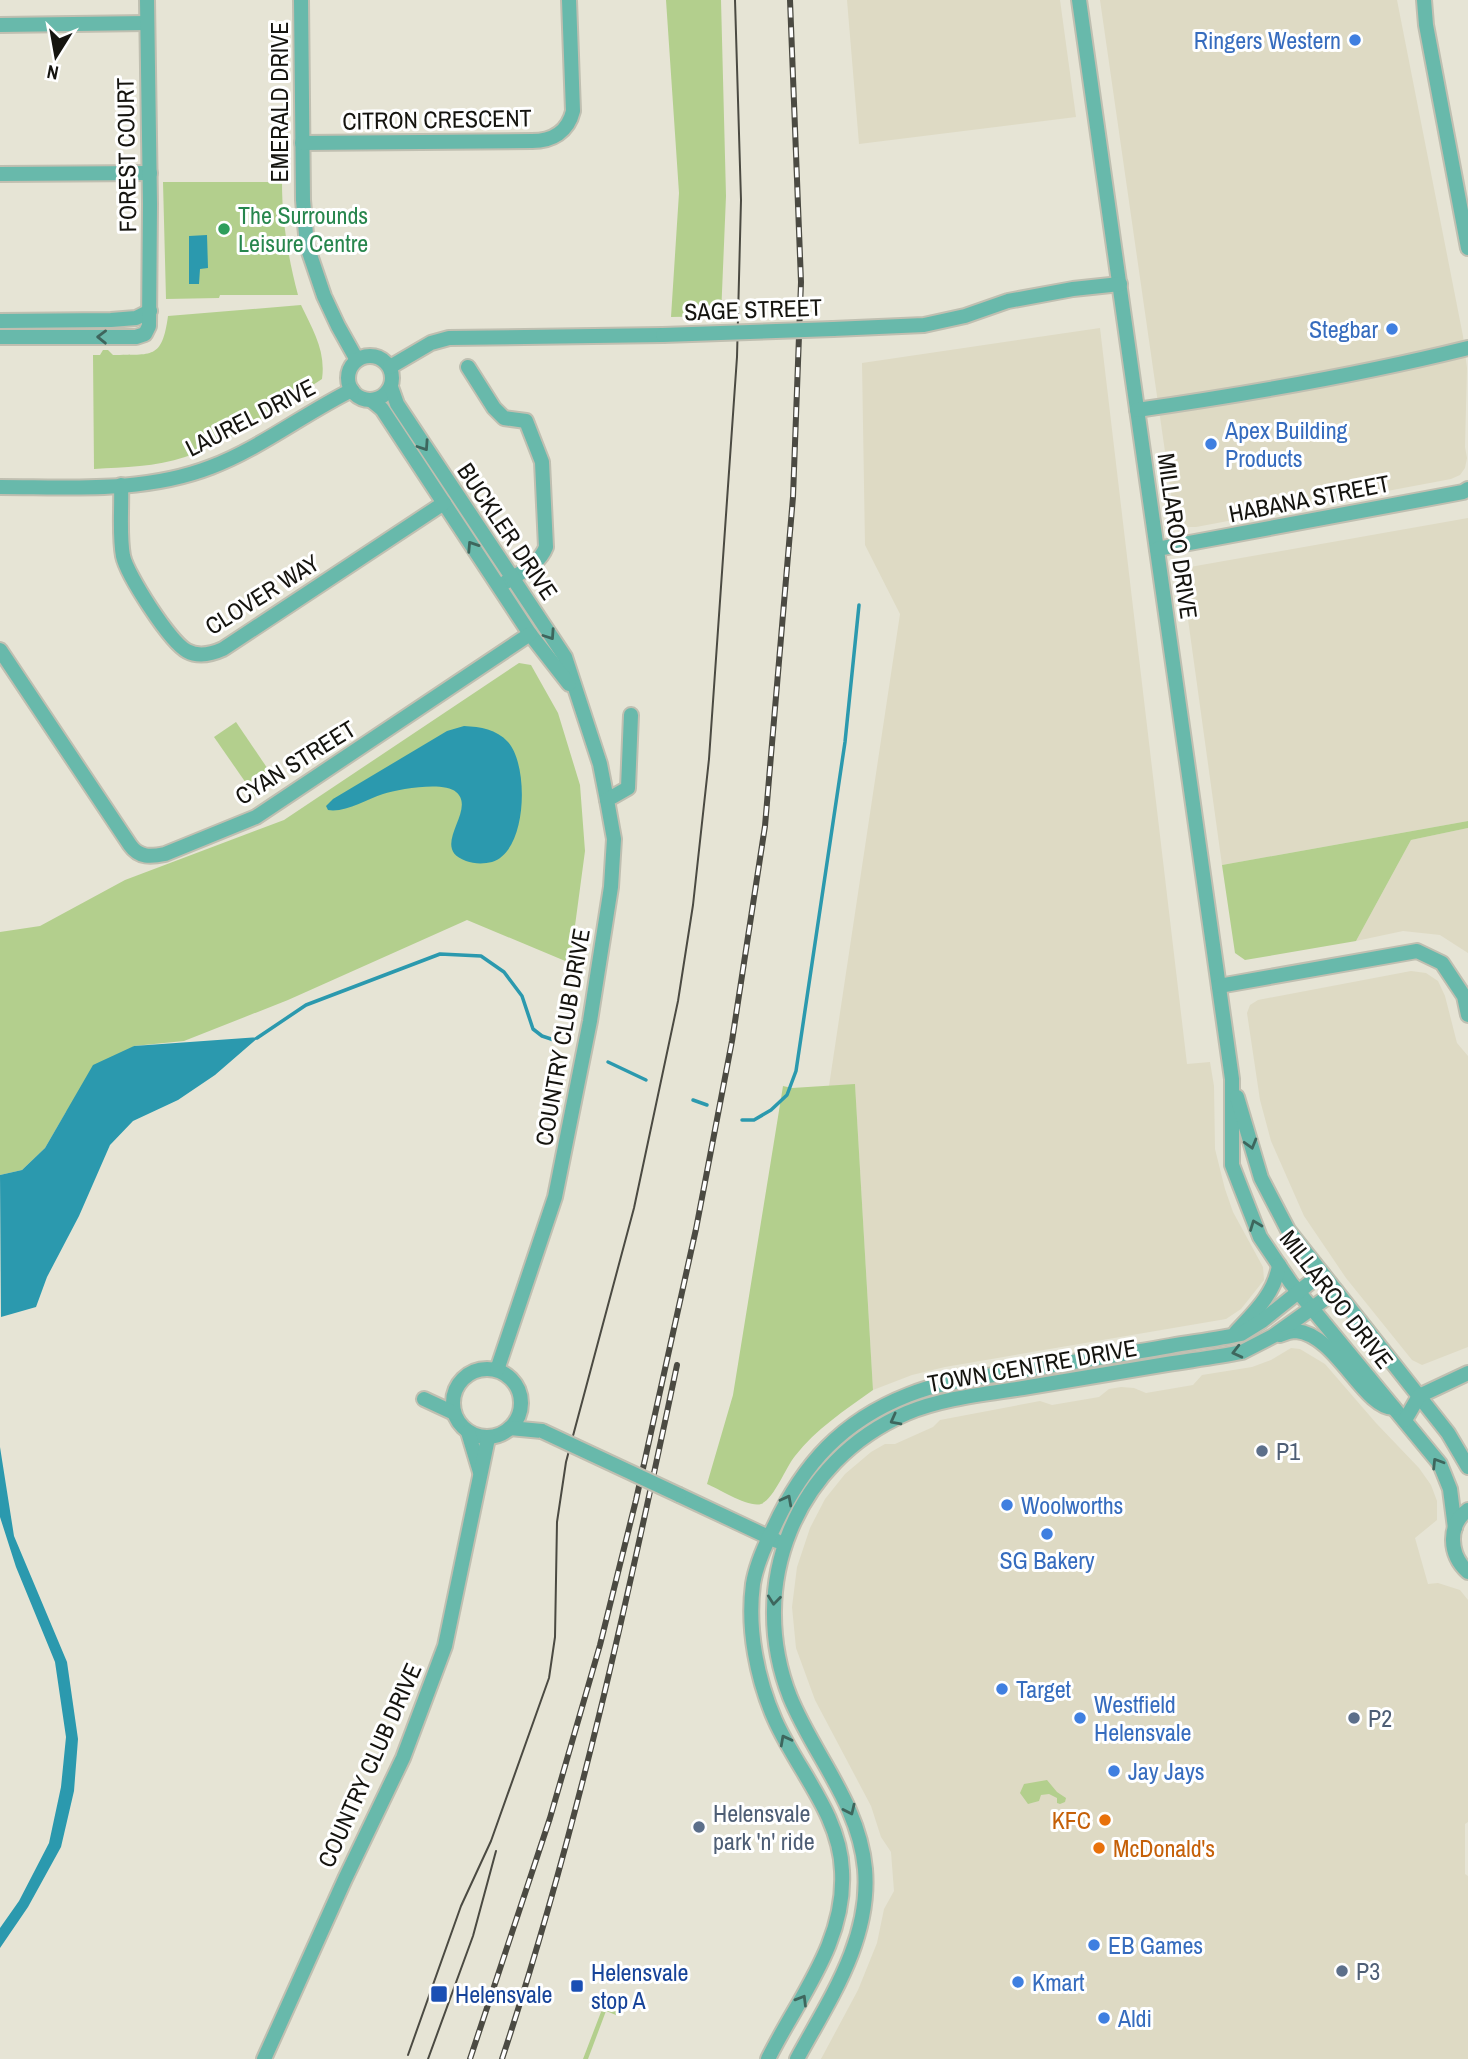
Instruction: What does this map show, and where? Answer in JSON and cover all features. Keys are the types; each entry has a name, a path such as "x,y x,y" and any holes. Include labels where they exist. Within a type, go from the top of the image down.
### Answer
{"street":[{"name":"FOREST COURT","path":"0,337 136,337 145,334 149,326 147,0"},
{"name":"EMERALD DRIVE","path":"301,0 303,200 307,246 324,296 358,360"},
{"name":"CITRON CRESCENT","path":"302,143 532,141 552,138 566,127 573,111 569,0"},
{"name":"MILLAROO DRIVE","path":"1079,0 1232,1079 1233,1165 1260,1237 1279,1265 1440,1464 1450,1489 1455,1528 1453,1547 1457,1558 1468,1572"},
{"path":"1424,0 1426,25 1468,248"},
{"path":"0,24 147,23"},
{"path":"0,174 150,173"},
{"name":"SAGE STREET","path":"390,367 431,343 449,338 833,330 935,323 1008,301 1073,289 1120,285"},
{"path":"0,321 111,320 136,318 150,310"},
{"path":"1138,410 1259,391 1406,363 1468,348"},
{"path":"364,357 379,358 390,367 391,387 383,396 371,400 357,396 352,390 349,370 358,360 364,357"},
{"path":"468,368 494,408 504,418 526,421 542,462 546,547 536,563 499,587"},
{"name":"BUCKLER DRIVE","path":"391,387 397,404 565,657 600,764 607,800"},
{"name":"LAUREL DRIVE","path":"0,487 151,484 173,480 213,467 352,390"},
{"name":"BUCKLER DRIVE","path":"371,400 382,410 530,634 566,678 580,703"},
{"name":"CLOVER WAY","path":"121,485 123,555 131,577 176,642 186,651 199,654 210,654 223,649 444,503"},
{"name":"HABANA STREET","path":"1157,549 1464,492 1468,489"},
{"name":"CYAN STREET","path":"0,650 130,845 138,854 150,857 165,854 256,817 530,634"},
{"path":"607,800 628,788 631,715"},
{"name":"COUNTRY CLUB DRIVE","path":"497,1370 555,1197 590,1021 611,887 614,839 607,800"},
{"path":"1219,986 1417,951 1442,963 1464,996 1468,1015"},
{"name":"MILLAROO DRIVE","path":"1232,1079 1261,1178 1288,1230 1448,1433 1468,1467"},
{"path":"1233,1336 1268,1296 1274,1286 1279,1265"},
{"name":"TOWN CENTRE DRIVE","path":"768,2059 824,1959 840,1909 842,1868 830,1819 774,1717 756,1654 751,1614 754,1581 769,1538 791,1493 814,1460 844,1430 878,1408 910,1394 951,1383 1233,1336 1249,1330 1322,1273"},
{"name":"TOWN CENTRE DRIVE","path":"797,2058 847,1965 862,1922 866,1889 863,1854 855,1820 795,1707 781,1670 775,1644 773,1608 779,1562 805,1501 831,1465 856,1442 905,1414 944,1402 1242,1352 1273,1336 1336,1291"},
{"path":"1273,1336 1295,1331 1318,1340 1337,1356 1376,1401 1387,1408 1395,1408"},
{"path":"1118,1355 1127,1359 1158,1356 1169,1364"},
{"path":"454,1413 453,1396 459,1382 470,1372 487,1368 511,1378 520,1392 522,1405 520,1414 510,1428 503,1434 488,1438 468,1432"},
{"path":"1405,1420 1419,1396 1468,1373"},
{"path":"453,1396 424,1399 454,1413"},
{"name":"COUNTRY CLUB DRIVE","path":"454,1413 468,1432 482,1477"},
{"path":"520,1414 542,1431 785,1544"},
{"path":"510,1428 542,1431"},
{"name":"COUNTRY CLUB DRIVE","path":"264,2059 402,1758 445,1646 488,1438"},
{"path":"1455,1528 1468,1510"}],"shaded area":[{"path":"847,0 1060,0 1076,117 859,144"},
{"path":"1100,0 1397,0 1463,336 1467,368 1467,458 1460,475 1451,479 1196,527 1185,527 1175,521"},
{"path":"1100,328 1187,1064 1210,1062 1214,1086 1215,1149 1233,1212 1263,1267 1264,1280 1241,1309 1226,1319 945,1367 912,1375 873,1390 855,1085 829,1086 900,614 865,545 862,363"},
{"path":"1468,518 1468,821 1222,865 1182,576 1190,567"},
{"path":"1468,828 1468,953 1440,935 1403,931 1356,941 1411,840"},
{"path":"1411,971 1426,973 1438,981 1445,996 1457,1043 1468,1056 1468,1347 1422,1365 1412,1360 1346,1278 1304,1216 1271,1141 1260,1100 1247,1013 1250,1005 1258,1000"},
{"name":"Westfield Helensvale","path":"1291,1348 1300,1349 1325,1364 1419,1468 1431,1485 1437,1501 1437,1520 1415,1538 1428,1584 1438,1583 1460,1590 1468,1600 1468,1822 1465,1824 1465,1874 1468,1876 1468,2059 821,2059 858,1990 877,1943 884,1909 894,1891 891,1852 881,1837 871,1806 815,1700 796,1648 792,1607 797,1567 810,1528 825,1499 845,1474 871,1452 885,1444 895,1444 933,1427 940,1420 1040,1401 1052,1405 1099,1397 1109,1389 1121,1387 1146,1393 1193,1385 1202,1375 1252,1367"}],"green space":[{"path":"666,0 721,0 726,196 721,316 671,317 679,193"},
{"name":"The Surrounds Leisure Centre","path":"163,182 282,182 286,239 298,295 220,295 219,298 166,299"},
{"path":"301,305 320,350 322,379 256,422 203,450 163,463 94,469 93,355 100,355 103,350 108,350 113,355 153,352 162,341 168,316"},
{"path":"519,663 531,665 558,713 580,785 585,851 570,963 467,920 288,1000 184,1041 134,1046 66,1112 45,1148 22,1170 0,1175 0,932 40,926 125,880 284,820"},
{"path":"236,722 276,781 255,796 214,737"},
{"path":"1468,821 1468,828 1411,840 1356,941 1245,960 1235,953 1222,865"},
{"path":"855,1084 873,1390 831,1420 803,1446 766,1501 761,1504 749,1503 707,1484 733,1395 783,1086 792,1088"},
{"path":"1047,1780 1066,1798 1065,1802 1057,1803 1057,1798 1049,1794 1041,1795 1039,1801 1028,1804 1020,1793 1024,1784"},
{"path":"606,2007 623,2007 616,2015 606,2011 588,2059 583,2059 601,2012"}],"water":[{"path":"207,235 208,268 200,269 199,284 189,284 189,236"},
{"path":"464,726 498,734 508,742 515,753 522,787 521,806 513,842 504,855 492,862 472,863 456,855 452,838 461,800 456,792 450,789 432,786 399,790 349,808 328,810 326,806 333,799 447,731"},
{"path":"259,1037 215,1075 178,1100 133,1121 110,1145 79,1216 47,1277 36,1307 1,1317 0,1175 22,1170 45,1148 93,1065 134,1046"},
{"path":"0,1447 14,1536 67,1662 78,1739 74,1791 61,1847 28,1907 0,1948 0,1928 19,1901 49,1843 61,1787 66,1737 55,1662 16,1567 0,1517"}],"waterway":[{"path":"742,1120 754,1120 771,1110 787,1095 796,1071 845,742 859,605"},
{"path":"257,1038 306,1005 440,954 481,956 504,972 522,996 533,1029 542,1036 566,1044"},
{"path":"608,1062 646,1080"},
{"path":"693,1100 707,1105"}],"tram line":[{"path":"408,2055 461,1906 491,1841 549,1678 555,1637 557,1522 566,1462 634,1208 678,1001 693,905 709,759 737,357 741,200 735,0"},
{"path":"428,2059 473,1936 496,1851"}],"railway":[{"path":"470,2059 550,1818 600,1645 636,1500 696,1229 732,1041 765,826 793,497 801,282 790,0"},
{"path":"502,2059 554,1888 599,1715 677,1365"}],"place":[{"name":"Ringers Western","path":"1355,40"},
{"name":"The Surrounds Leisure Centre","path":"224,229"},
{"name":"Stegbar","path":"1392,329"},
{"name":"Apex Building Products","path":"1211,444"},
{"name":"P1","path":"1262,1451"},
{"name":"Woolworths","path":"1007,1505"},
{"name":"SG Bakery","path":"1047,1534"},
{"name":"Target","path":"1002,1689"},
{"name":"Westfield Helensvale","path":"1080,1718"},
{"name":"P2","path":"1354,1718"},
{"name":"Jay Jays","path":"1114,1771"},
{"name":"KFC","path":"1105,1820"},
{"name":"Helensvale park 'n' ride","path":"699,1827"},
{"name":"McDonald's","path":"1099,1848"},
{"name":"EB Games","path":"1094,1945"},
{"name":"P3","path":"1342,1971"},
{"name":"Kmart","path":"1018,1982"},
{"name":"Helensvale stop A","path":"577,1986"},
{"name":"Helensvale","path":"439,1994"},
{"name":"Aldi","path":"1104,2018"}]}
